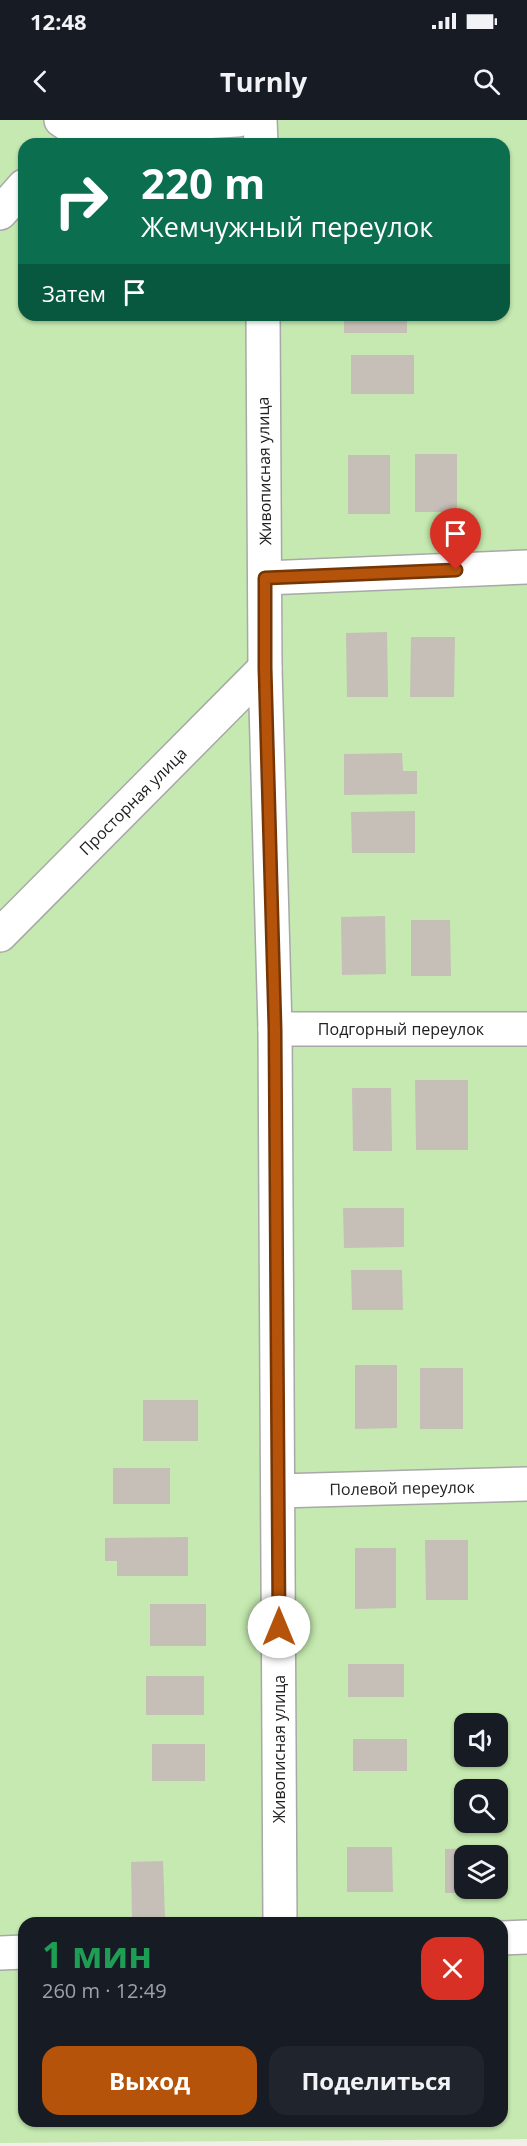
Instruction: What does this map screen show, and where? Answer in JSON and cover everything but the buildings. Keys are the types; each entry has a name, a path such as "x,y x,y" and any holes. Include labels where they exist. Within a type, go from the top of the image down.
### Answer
{"street":[{"path":"65,131 238,120"},
{"path":"261,120 261,138"},
{"path":"0,213 18,193"},
{"name":"Живописная улица","path":"262,321 265,668 275,1029 280,1917"},
{"path":"265,578 527,567"},
{"name":"Просторная улица","path":"0,935 265,668"},
{"name":"Подгорный переулок","path":"275,1029 527,1029"},
{"name":"Полевой переулок","path":"278,1491 527,1485"},
{"path":"508,1938 527,1937"},
{"path":"0,1953 18,1952"}],"green space":[{"path":"0,120 527,120 527,2139 0,2143"}],"route":[{"path":"279,1627 275,1029 265,668 265,578 456,570"}]}
